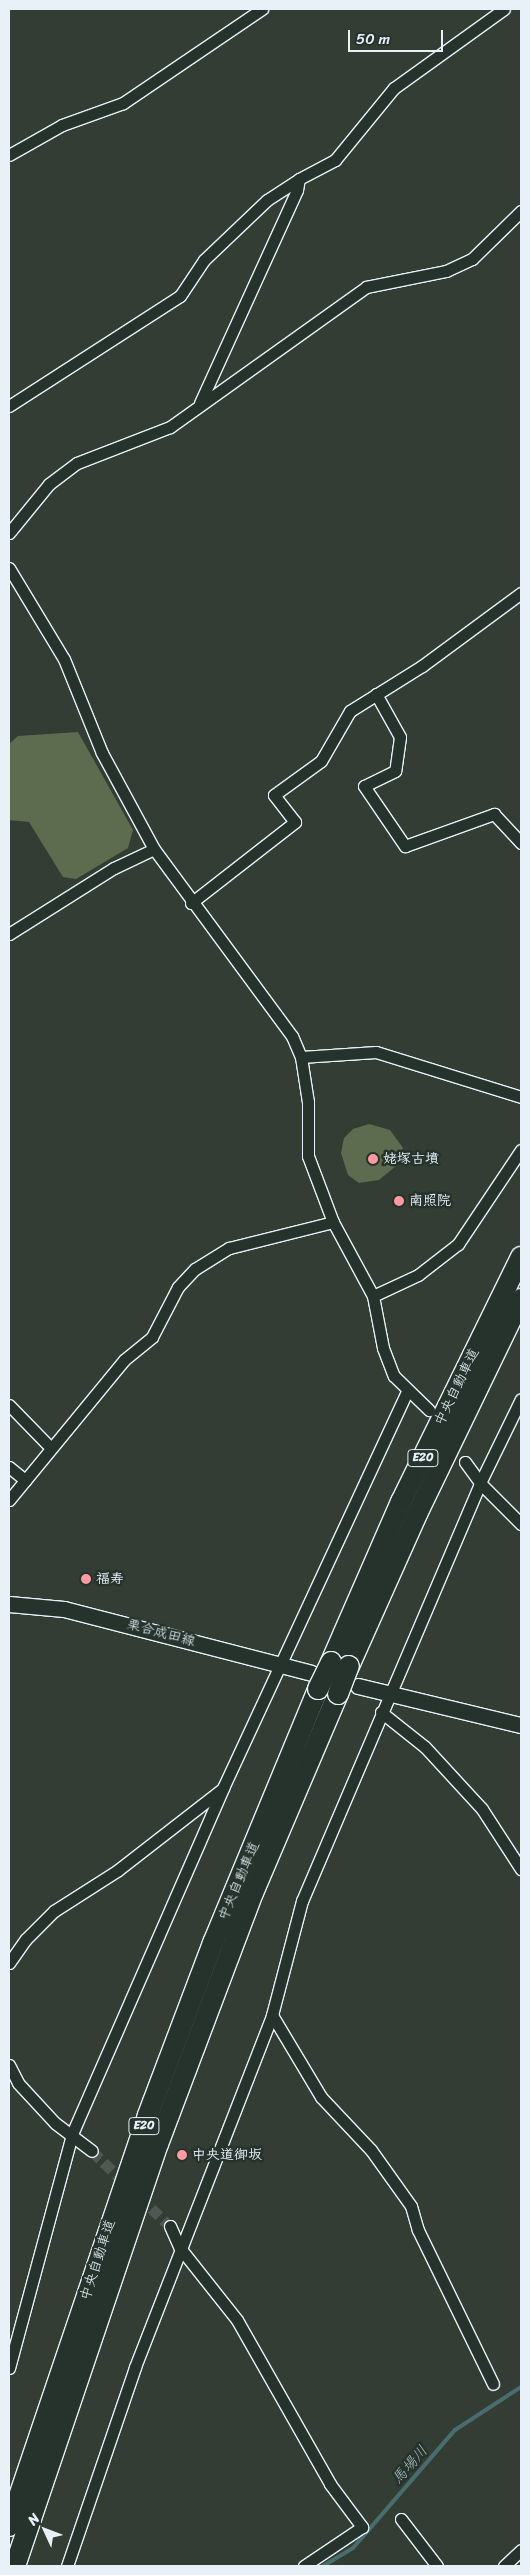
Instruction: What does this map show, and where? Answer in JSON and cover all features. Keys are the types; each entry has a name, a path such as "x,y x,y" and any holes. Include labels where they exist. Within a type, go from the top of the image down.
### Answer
{"highway":[{"name":"中央自動車道","path":"15,2566 158,2144 253,1893 338,1694 340,1664 402,1502 521,1256"},
{"name":"中央自動車道","path":"9,2526 148,2115 315,1681 340,1664 421,1505 521,1300"}],"main road":[{"name":"栗合成田線","path":"9,1604 64,1609 282,1665 315,1681"},
{"path":"358,1686 521,1726"}],"street":[{"path":"9,155 62,125 123,102 262,9"},
{"path":"9,406 180,296 204,260 267,200 299,179 335,160 394,88 504,9"},
{"path":"200,404 297,190 299,179"},
{"path":"9,533 49,484 77,464 170,427 366,287 446,271 472,260 521,211"},
{"path":"9,568 64,659 102,753 154,849 191,903 252,980 302,1056 308,1102 308,1156 333,1222 373,1296 383,1348 394,1376 407,1392 429,1410"},
{"path":"191,903 295,822 274,795 321,761 350,711 422,666 521,593"},
{"path":"376,694 400,737 395,771 364,786 406,846 494,814 521,843"},
{"path":"9,934 114,868 154,849"},
{"path":"302,1056 376,1052 521,1097"},
{"path":"373,1296 418,1275 458,1244 521,1150"},
{"path":"9,1500 50,1447 124,1360 152,1337 178,1287 194,1269 229,1248 333,1222"},
{"path":"9,2368 72,2134 223,1788 282,1665 407,1392"},
{"path":"67,2566 126,2394 180,2248 272,2015 302,1901 480,1483 521,1399"},
{"path":"9,1405 50,1447"},
{"path":"465,1462 480,1483 521,1524"},
{"path":"9,1467 25,1480"},
{"path":"381,1712 425,1747 482,1809 521,1869"},
{"path":"9,1964 26,1939 54,1911 125,1864 223,1788"},
{"path":"272,2015 321,2097 371,2150 411,2206 418,2230 493,2384"},
{"path":"9,2066 18,2083 42,2110 92,2152"},
{"path":"170,2226 180,2248 237,2320 330,2484 362,2527 304,2566"},
{"path":"401,2519 437,2566"},
{"path":"504,2566 521,2550"}],"green space":[{"path":"78,732 133,830 128,848 76,879 63,877 29,822 9,820 9,744 18,736"},
{"path":"369,1124 390,1130 403,1148 397,1165 379,1180 359,1183 348,1175 341,1153 344,1138 353,1129"}],"waterway":[{"name":"馬場川","path":"323,2566 353,2548 455,2430 521,2387"}],"tunnel":[{"path":"92,2151 170,2226"}],"place":[{"name":"姥塚古墳","path":"373,1159"},
{"name":"南照院","path":"399,1201"},
{"name":"福寿","path":"86,1579"},
{"name":"中央道御坂","path":"182,2155"}]}
